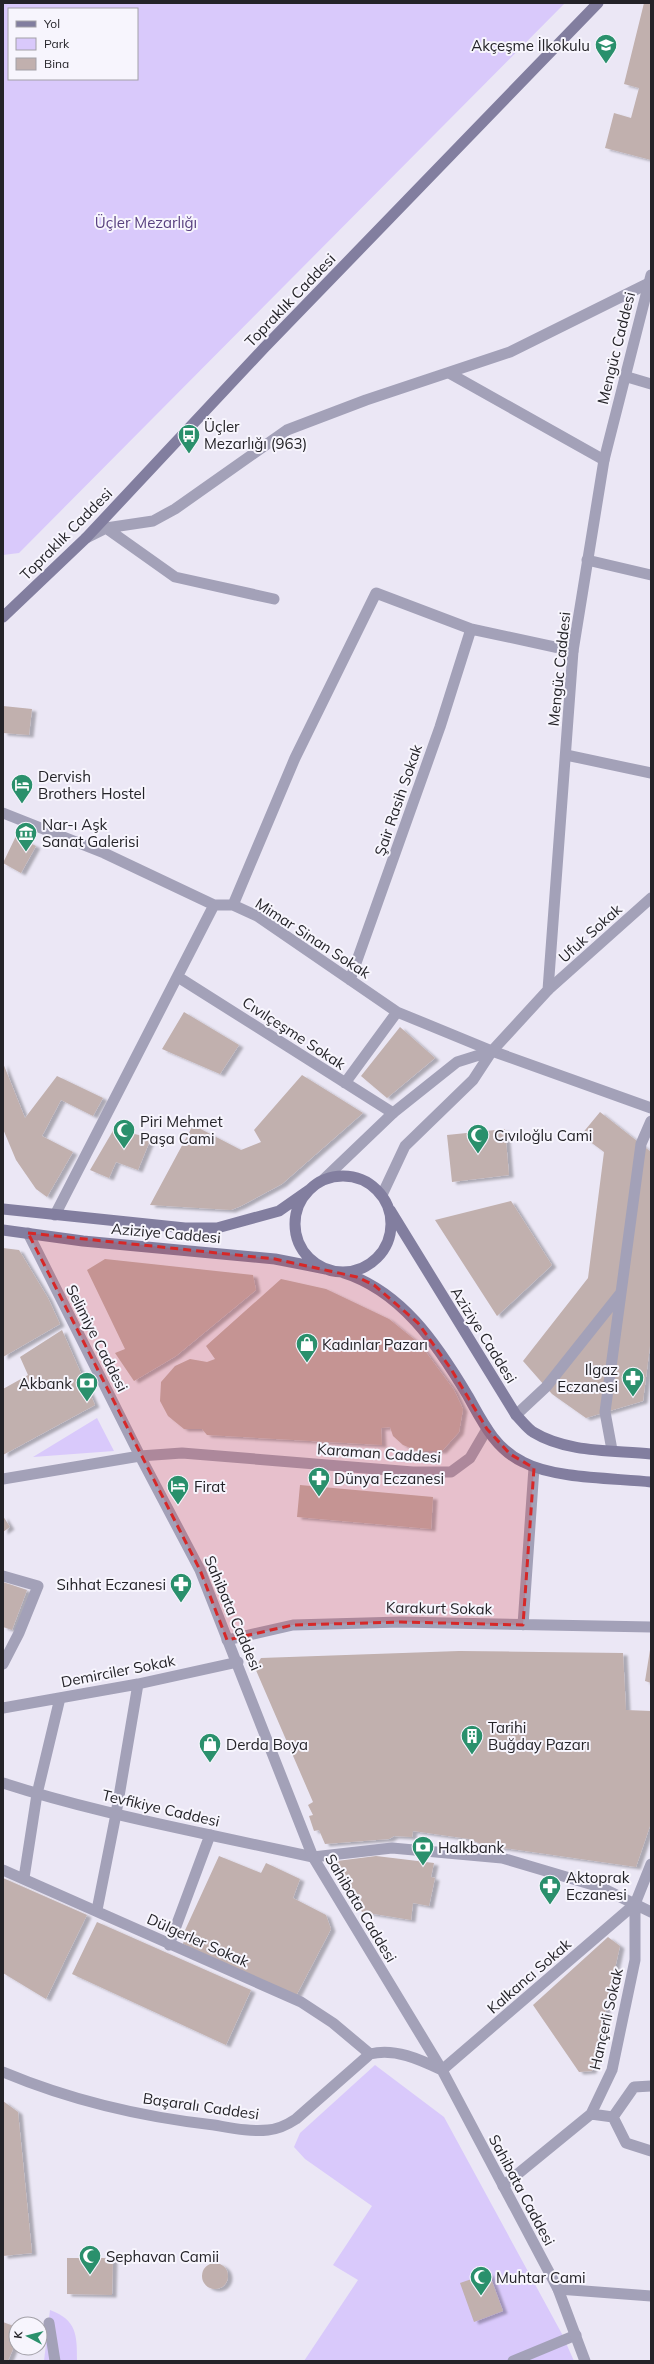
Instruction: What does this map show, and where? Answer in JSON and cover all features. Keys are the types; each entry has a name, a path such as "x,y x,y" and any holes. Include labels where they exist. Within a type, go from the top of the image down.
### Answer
{"main road":[{"name":"Topraklık Caddesi","path":"3,617 86,538 270,342 598,3"},
{"path":"341,1272 356,1271 370,1264 381,1254 389,1240 392,1225 390,1210 382,1195 370,1184 355,1177 338,1176 323,1180 309,1190 300,1203 296,1219 296,1235 302,1249 312,1261 326,1269 341,1272 374,1285 418,1323 452,1369 487,1429 510,1454 534,1468 552,1472 651,1482"},
{"name":"Aziziye Caddesi","path":"4,1207 55,1215 185,1228 217,1228 279,1211 309,1190"},
{"name":"Aziziye Caddesi","path":"390,1210 516,1415"},
{"name":"Aziziye Caddesi","path":"3,1230 28,1232 83,1241 275,1259 326,1269"},
{"path":"516,1415 532,1431 550,1441 571,1446 651,1454"}],"street":[{"path":"86,538 106,528 153,521 175,509 287,430 366,400 510,352 649,280"},
{"name":"Mengüc Caddesi","path":"548,990 573,651 604,460 649,280"},
{"path":"448,373 604,460"},
{"path":"624,376 651,384"},
{"path":"106,528 175,578 274,599"},
{"path":"587,560 651,575"},
{"path":"233,905 295,758 376,593 471,629 573,651"},
{"name":"Şair Rasih Sokak","path":"350,980 440,727 471,629"},
{"path":"566,755 651,773"},
{"name":"Mimar Sinan Sokak","path":"3,813 104,853 214,905 233,905 257,916 397,1012 492,1051 651,1108"},
{"name":"Ufuk Sokak","path":"548,990 651,898"},
{"path":"55,1215 214,905"},
{"name":"Cıvılçeşme Sokak","path":"178,977 393,1114"},
{"path":"382,1195 405,1146 473,1080 492,1051 548,990"},
{"path":"344,1083 397,1012"},
{"path":"323,1180 393,1114 457,1062 492,1051"},
{"path":"612,1450 605,1412 640,1144 651,1121"},
{"name":"Selimiye Caddesi","path":"28,1232 140,1456"},
{"path":"516,1415 546,1387 621,1293"},
{"name":"Karaman Caddesi","path":"3,1479 140,1456 182,1453 412,1472 451,1472 470,1458 487,1429"},
{"name":"Sahibata Caddesi","path":"140,1456 200,1570 227,1640 238,1662 313,1857 442,2070 558,2289 585,2361"},
{"path":"523,1625 534,1468"},
{"path":"3,1576 38,1586 19,1633 3,1664"},
{"name":"Karakurt Sokak","path":"227,1640 294,1625 401,1622 651,1627"},
{"name":"Demirciler Sokak","path":"3,1708 138,1684 238,1662"},
{"path":"98,1910 138,1684"},
{"path":"24,1878 37,1794 60,1698"},
{"name":"Tevfikiye Caddesi","path":"3,1783 37,1794 116,1814 313,1857 392,1848 502,1858 600,1887 651,1912"},
{"path":"169,1945 210,1835"},
{"name":"Hançerli Sokak","path":"503,2186 590,2114 612,2070 635,1960 635,1904 651,1864"},
{"name":"Dülgerler Sokak","path":"3,1870 98,1910 169,1945 301,2002 333,2023 370,2054"},
{"name":"Kalkancı Sokak","path":"442,2070 635,1904"},
{"path":"370,2054 382,2051 395,2052 424,2061 442,2070"},
{"name":"Başaralı Caddesi","path":"3,2072 58,2092 115,2107 201,2124 258,2130 283,2127 296,2120 370,2054"},
{"path":"613,2117 634,2087 651,2086"},
{"path":"590,2114 613,2117"},
{"path":"613,2117 626,2143 651,2151"},
{"path":"558,2289 651,2296"},
{"path":"49,2323 55,2361"},
{"path":"513,2361 576,2334"}],"highlighted area":[{"path":"28,1233 275,1259 357,1277 374,1285 418,1323 451,1369 487,1429 510,1454 534,1468 523,1625 401,1622 293,1625 227,1640 200,1570"}],"green space":[{"name":"Üçler Mezarlığı","path":"3,3 565,3 19,553 3,555"},
{"path":"97,1418 114,1451 33,1457"},
{"path":"375,2065 444,2117 562,2334 574,2361 304,2361 358,2280 333,2265 372,2206 305,2159 294,2147 300,2133"},
{"path":"50,2310 66,2319 74,2330 76,2336 77,2361 44,2361 45,2356 48,2356 48,2327"}],"building":[{"path":"644,3 651,3 651,160 605,148 614,113 631,118 639,88 624,84"},
{"path":"3,706 32,709 29,735 3,733"},
{"path":"16,836 36,846 21,873 3,863"},
{"path":"184,1012 239,1045 220,1074 162,1049"},
{"path":"400,1027 435,1058 387,1098 361,1076"},
{"path":"3,1063 25,1118 57,1076 103,1098 93,1116 61,1100 42,1136 73,1152 47,1197 36,1189 16,1160 3,1129"},
{"path":"302,1075 363,1113 282,1184 241,1206 231,1210 150,1205 193,1125 241,1150 261,1142 254,1130"},
{"path":"600,1112 651,1152 651,1338 643,1401 586,1418 552,1394 523,1361 588,1278 604,1152 581,1135"},
{"name":"Piri Mehmet Paşa Cami","path":"114,1129 151,1138 138,1170 116,1162 109,1178 90,1170"},
{"name":"Cıvıloğlu Cami","path":"505,1129 509,1175 452,1182 447,1135"},
{"path":"511,1201 552,1265 497,1316 435,1220"},
{"path":"3,1248 19,1250 48,1298 60,1324 3,1357"},
{"path":"105,1259 253,1275 256,1290 176,1356 134,1381 115,1353 125,1349 87,1270"},
{"name":"Kadınlar Pazarı","path":"281,1279 326,1289 389,1319 420,1344 454,1390 463,1409 459,1432 442,1451 418,1451 403,1445 393,1436 390,1427 381,1428 382,1445 207,1435 202,1429 184,1429 168,1416 160,1401 161,1382 175,1366 190,1359 207,1362 215,1359 206,1346"},
{"path":"62,1330 95,1405 3,1455 3,1389 28,1375 20,1357"},
{"path":"300,1485 433,1497 431,1529 297,1517"},
{"path":"3,1516 10,1527 3,1532"},
{"path":"3,1582 27,1590 12,1630 3,1627"},
{"path":"651,1650 651,1683 645,1681"},
{"name":"Tarihi Buğday Pazarı","path":"459,1651 623,1653 626,1710 651,1711 651,1823 636,1867 483,1845 469,1839 413,1831 412,1837 394,1836 389,1839 325,1844 319,1830 314,1831 309,1816 313,1815 308,1805 313,1802 255,1668 261,1658"},
{"path":"219,1856 261,1873 266,1863 300,1879 293,1898 326,1915 331,1929 296,1996 183,1944 184,1940 181,1939"},
{"path":"376,1856 434,1863 431,1877 435,1878 429,1906 413,1903 411,1920 362,1912 335,1870 337,1861"},
{"path":"3,1878 87,1915 46,1999 3,1973"},
{"path":"97,1922 251,1990 226,2045 72,1974"},
{"path":"608,1937 620,1946 592,2071 579,2072 533,2005"},
{"path":"3,2101 18,2112 32,2253 3,2256"},
{"name":"Sephavan Camii","path":"67,2258 113,2258 112,2295 67,2294"},
{"path":"215,2263 224,2267 228,2276 224,2285 215,2289 206,2285 202,2276 206,2267"},
{"name":"Muhtar Cami","path":"489,2273 503,2311 474,2322 460,2283"},
{"path":"3,2322 8,2324 8,2356 10,2356 8,2361 3,2361"}],"place":[{"name":"Akçeşme İlkokulu","path":"606,64"},
{"name":"Üçler Mezarlığı (963)","path":"189,454"},
{"name":"Dervish Brothers Hostel","path":"22,804"},
{"name":"Nar-ı Aşk Sanat Galerisi","path":"26,852"},
{"name":"Piri Mehmet Paşa Cami","path":"124,1150"},
{"name":"Cıvıloğlu Cami","path":"478,1154"},
{"name":"Kadınlar Pazarı","path":"307,1364"},
{"name":"Ilgaz Eczanesi","path":"633,1398"},
{"name":"Akbank","path":"87,1402"},
{"name":"Dünya Eczanesi","path":"319,1498"},
{"name":"Firat","path":"178,1506"},
{"name":"Sıhhat Eczanesi","path":"181,1604"},
{"name":"Tarihi Buğday Pazarı","path":"472,1756"},
{"name":"Derda Boya","path":"210,1764"},
{"name":"Halkbank","path":"423,1866"},
{"name":"Aktoprak Eczanesi","path":"550,1906"},
{"name":"Sephavan Camii","path":"90,2276"},
{"name":"Muhtar Cami","path":"481,2296"}]}
